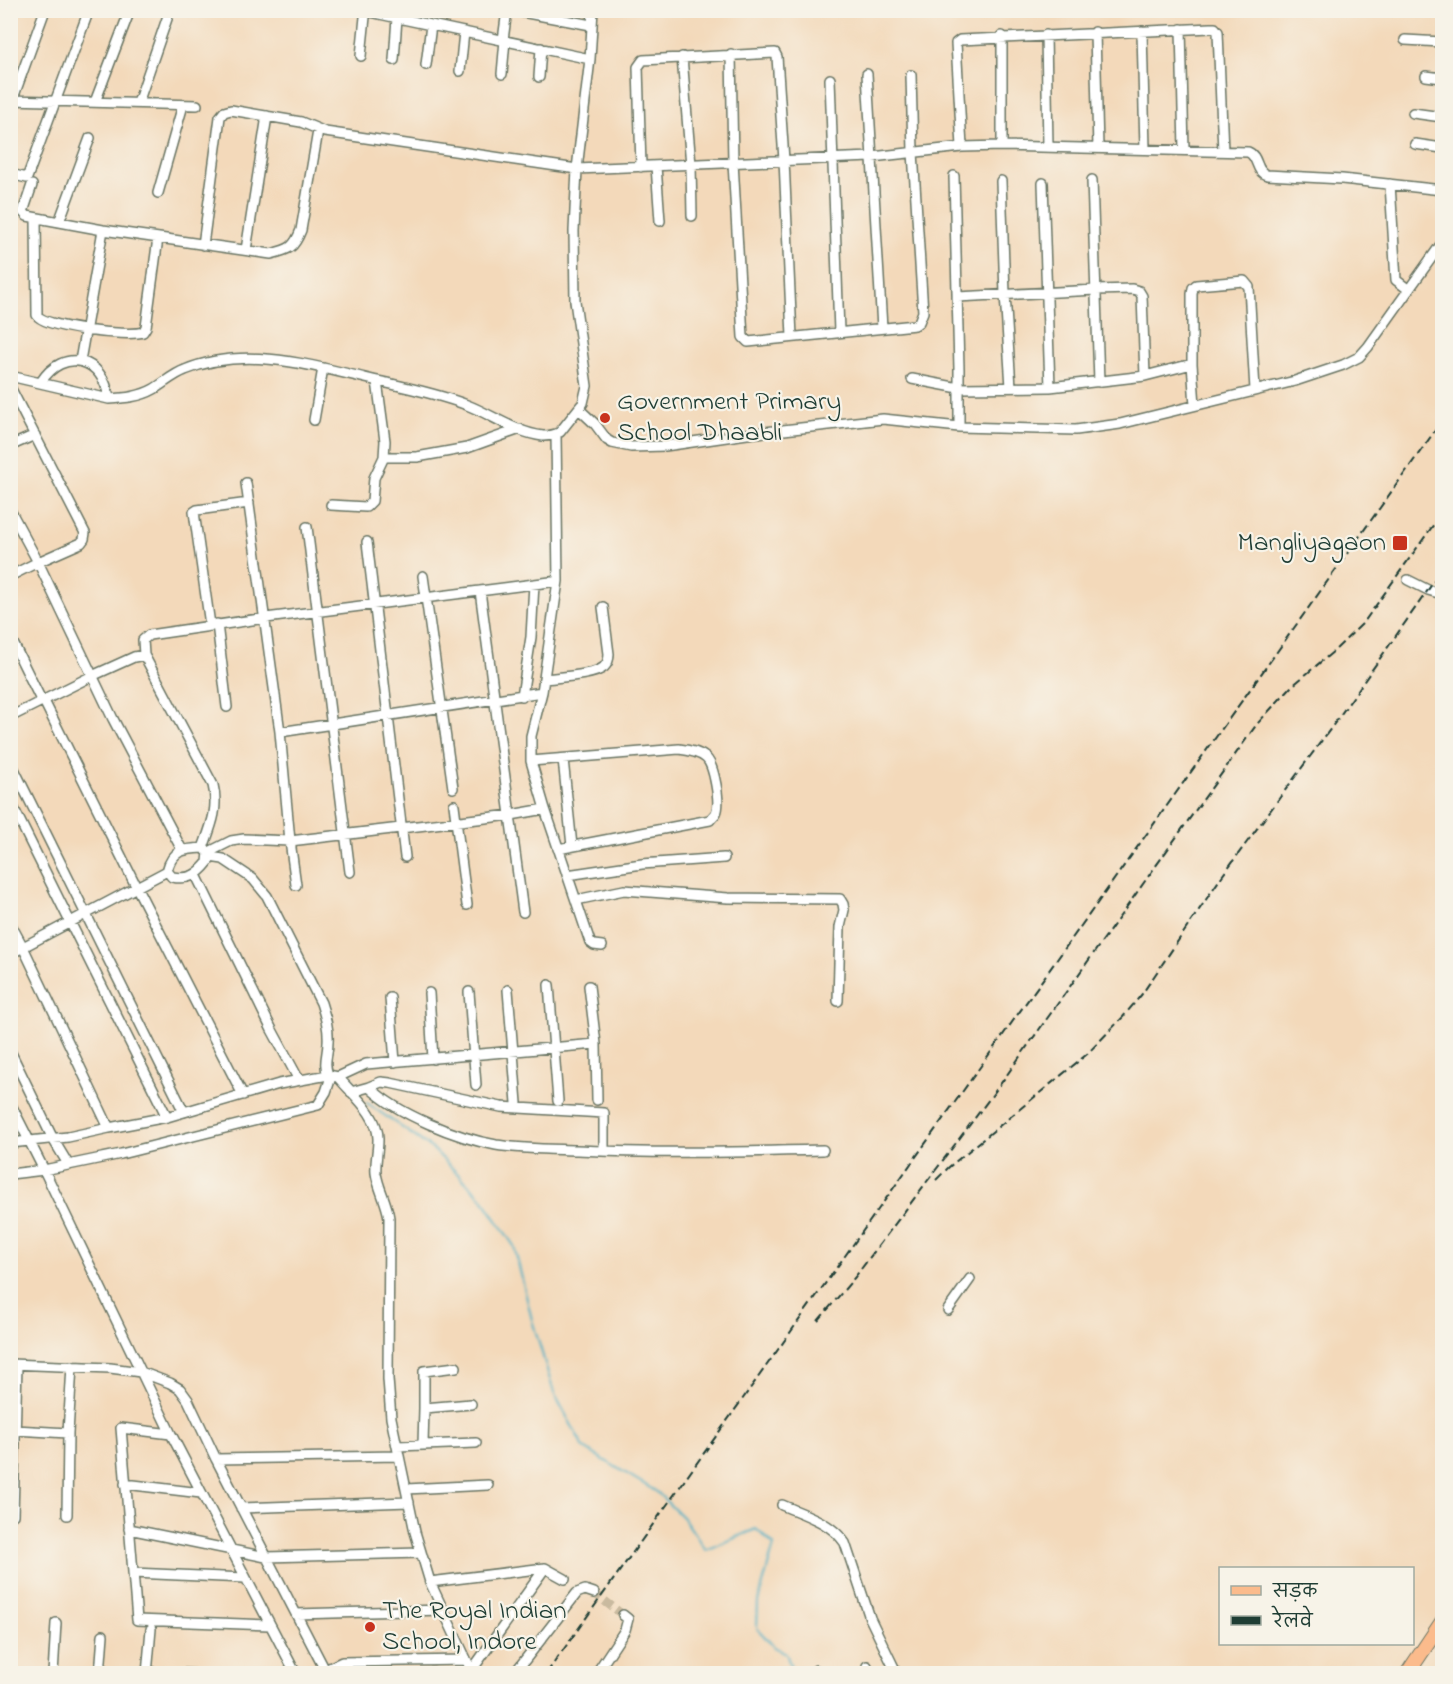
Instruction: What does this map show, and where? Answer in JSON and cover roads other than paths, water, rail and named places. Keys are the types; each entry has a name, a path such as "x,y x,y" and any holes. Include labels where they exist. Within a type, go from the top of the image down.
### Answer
{"main road":[{"path":"1407,1674 1443,1622"},
{"path":"1415,1674 1443,1634"}],"street":[{"path":"45,10 11,100 197,105"},
{"path":"10,174 27,178 89,10"},
{"path":"95,102 130,10"},
{"path":"138,103 170,10"},
{"path":"502,74 509,10 544,13 591,25"},
{"path":"10,376 109,399 135,396 151,391 183,370 196,366 240,358 263,358 323,368 430,393 467,405 520,429 542,436 555,435 560,432 579,409 586,395 587,381 575,301 574,231 577,170 590,59 593,10"},
{"path":"361,56 366,13 370,12 590,59"},
{"path":"394,60 397,18"},
{"path":"426,65 430,25"},
{"path":"962,147 956,43 960,39 1215,28 1218,32 1223,152"},
{"path":"1181,29 1184,150"},
{"path":"1142,31 1145,149"},
{"path":"460,71 464,32"},
{"path":"1095,33 1098,148"},
{"path":"1046,34 1048,147"},
{"path":"1002,36 1002,146"},
{"path":"1405,40 1443,42"},
{"path":"539,76 541,48"},
{"path":"641,167 638,67 643,60 775,53 784,160 792,337"},
{"path":"731,54 733,162 743,337 748,342 915,325 919,322 923,312 912,152 911,75"},
{"path":"682,57 691,165 692,216"},
{"path":"867,74 882,328"},
{"path":"1426,76 1443,78"},
{"path":"830,79 839,333"},
{"path":"158,193 183,105"},
{"path":"204,245 220,117 224,112 231,110 301,122 321,131 577,170 872,157 962,147 1145,149 1251,153 1260,171 1268,175 1342,179 1443,190"},
{"path":"1413,113 1443,117"},
{"path":"246,250 267,116"},
{"path":"32,185 23,212 25,215 103,230 271,254 287,250 296,244 301,230 321,131"},
{"path":"59,222 90,138"},
{"path":"1415,144 1443,148"},
{"path":"656,166 660,221"},
{"path":"954,176 959,426"},
{"path":"1092,180 1099,382"},
{"path":"1001,181 1011,387"},
{"path":"1043,183 1050,387"},
{"path":"1390,184 1396,280 1409,291"},
{"path":"36,218 37,315 43,321 86,330 135,334 143,332 146,327 158,238"},
{"path":"80,361 103,230"},
{"path":"579,409 595,424 607,440 631,447 665,446 747,434 883,419 959,426 1076,430 1120,424 1255,390 1343,365 1359,357 1443,243"},
{"path":"1195,405 1192,364 1193,288 1196,285 1244,281 1249,287 1255,390"},
{"path":"957,297 1096,290 1132,289 1139,291 1142,296 1145,376"},
{"path":"41,382 47,372 57,365 68,361 80,361 92,366 102,375 108,386 109,399"},
{"path":"912,379 959,388 1050,387 1145,376 1192,364"},
{"path":"314,420 323,368"},
{"path":"331,505 366,507 372,501 377,469 384,457 385,441 377,381"},
{"path":"10,387 85,533 81,543 10,576"},
{"path":"384,457 417,457 467,448 520,429"},
{"path":"10,446 35,435"},
{"path":"555,435 558,581 542,692 531,736 531,761 590,942 602,946"},
{"path":"246,483 266,618 296,885"},
{"path":"228,707 194,512 249,503"},
{"path":"10,510 38,562 143,778 182,850"},
{"path":"307,527 350,872"},
{"path":"367,542 405,857"},
{"path":"423,576 453,788"},
{"path":"1408,580 1428,590 1443,594"},
{"path":"167,871 172,877 182,879 196,875 208,862 207,852 217,798 213,785 143,653 143,640 149,635 558,581"},
{"path":"522,696 531,637 534,584"},
{"path":"480,591 523,912"},
{"path":"544,679 596,671 605,666 609,654 603,607"},
{"path":"10,638 243,1095"},
{"path":"10,717 143,653"},
{"path":"280,732 542,692"},
{"path":"531,761 680,748 706,757 711,764 718,801 716,813 710,820 558,849"},
{"path":"562,759 572,846"},
{"path":"10,761 184,1112"},
{"path":"10,801 167,1117"},
{"path":"454,805 467,905"},
{"path":"207,852 231,841 244,839 290,841 545,809"},
{"path":"10,954 167,871 170,860 182,850 207,852 223,859 253,879 267,896 321,1003 327,1022 328,1042 324,1066 336,1076 401,1110 451,1132 495,1145 604,1151 823,1150"},
{"path":"567,875 642,864 724,858"},
{"path":"196,875 299,1080"},
{"path":"576,900 624,890 728,898 840,899 844,910 840,927 838,1001"},
{"path":"10,923 109,1128"},
{"path":"549,985 558,1101"},
{"path":"589,986 596,1044 597,1100"},
{"path":"508,990 517,1103"},
{"path":"469,992 476,1085"},
{"path":"429,993 433,1059"},
{"path":"390,998 395,1062"},
{"path":"10,1143 30,1142 167,1117 299,1080 336,1076 362,1065 596,1044"},
{"path":"10,1051 68,1164"},
{"path":"362,1065 362,1089 376,1124 378,1140 376,1171 389,1218 388,1379 391,1418 409,1502 430,1582 472,1672 544,1568"},
{"path":"10,1174 44,1170 121,1154 318,1105 336,1076"},
{"path":"362,1089 390,1083 501,1107 604,1113 604,1151"},
{"path":"10,1102 171,1434 296,1674"},
{"path":"948,1310 970,1279"},
{"path":"13,1515 14,1364 110,1368 141,1372 170,1383 180,1389 188,1400 326,1672"},
{"path":"67,1515 72,1366"},
{"path":"423,1445 424,1371 456,1367"},
{"path":"424,1408 471,1404"},
{"path":"171,1434 121,1428 137,1620 270,1624"},
{"path":"15,1430 68,1432"},
{"path":"216,1459 398,1451 423,1445 476,1443"},
{"path":"125,1484 201,1493"},
{"path":"406,1489 488,1485"},
{"path":"241,1508 409,1502"},
{"path":"782,1505 832,1527 839,1534 845,1543 870,1618 897,1674"},
{"path":"129,1529 266,1557 422,1553"},
{"path":"430,1582 544,1568 565,1579"},
{"path":"133,1573 245,1578"},
{"path":"514,1674 577,1593 585,1590 594,1593"},
{"path":"296,1614 443,1610"},
{"path":"597,1674 626,1630 628,1619 623,1614"},
{"path":"53,1674 56,1623"},
{"path":"10,1631 11,1624"},
{"path":"151,1629 147,1673 196,1674"},
{"path":"100,1674 103,1635"},
{"path":"310,1674 326,1672 342,1662 466,1660"}],"waterway":[{"path":"351,1076 356,1087"},
{"path":"367,1103 434,1150 482,1198 514,1246 532,1320 554,1393 584,1448 657,1492 685,1520 706,1550 756,1529 774,1545 758,1602 757,1628 774,1647 786,1653 793,1674"}],"tunnel":[{"path":"594,1593 623,1615"}],"railway":[{"path":"546,1674 1442,421"},
{"path":"818,1321 855,1277 999,1086 1257,724 1291,687 1364,622 1442,513"},
{"path":"936,1180 1086,1055 1123,1017 1142,994 1222,876 1334,724 1442,570"}],"place":[{"name":"Government Primary School Dhaabli","path":"605,418"},
{"name":"Mangliyagaon","path":"1400,543"},
{"name":"The Royal Indian School, Indore","path":"370,1627"}]}
